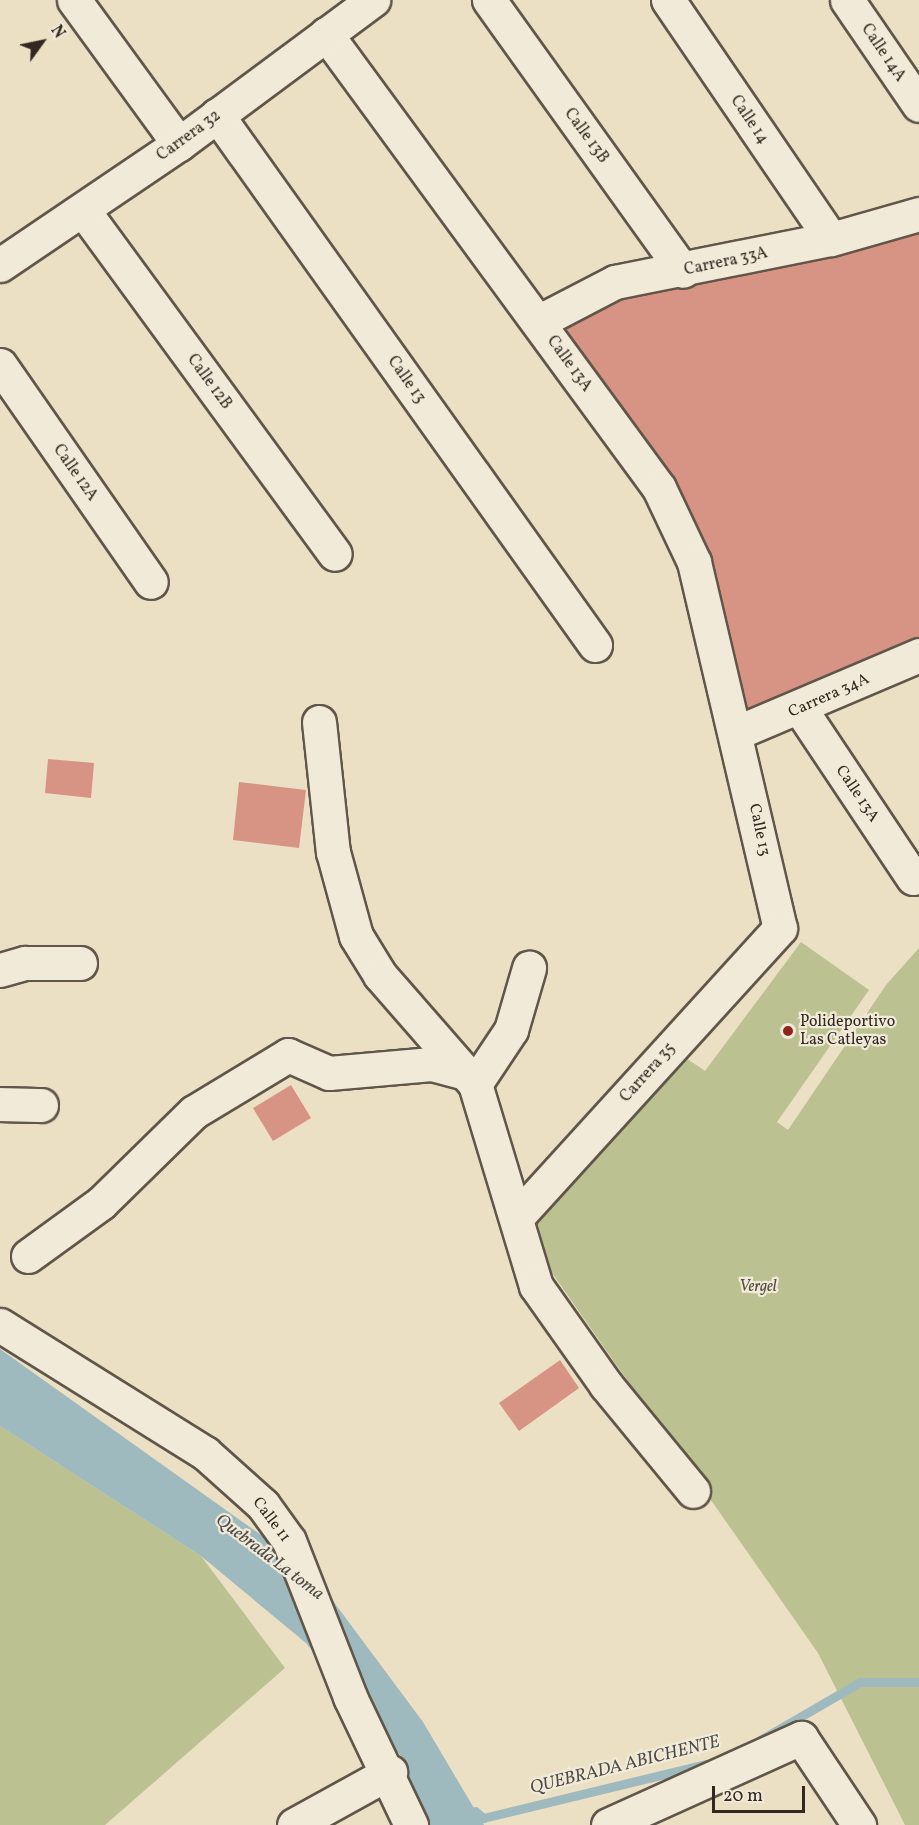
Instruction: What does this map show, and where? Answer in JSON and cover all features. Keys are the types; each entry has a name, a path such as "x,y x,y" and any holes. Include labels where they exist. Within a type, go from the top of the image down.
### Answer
{"street":[{"path":"74,0 179,144"},
{"name":"Carrera 32","path":"0,266 179,144 373,0"},
{"name":"Calle 13B","path":"489,0 683,271"},
{"name":"Calle 14","path":"668,0 831,239"},
{"name":"Calle 14A","path":"847,0 919,105"},
{"name":"Calle 13A","path":"326,34 659,488 694,562 738,732"},
{"name":"Calle 13","path":"217,115 595,645"},
{"name":"Calle 12B","path":"83,210 335,554"},
{"name":"Carrera 33A","path":"538,322 615,282 683,271 831,239 919,214"},
{"name":"Calle 12A","path":"0,365 151,582"},
{"name":"Carrera 34A","path":"738,732 801,710 919,655"},
{"name":"Calle 13A","path":"801,710 913,878"},
{"path":"319,722 333,852 356,936 380,975 470,1078 536,1286 606,1385 693,1491"},
{"name":"Calle 13","path":"738,732 780,928"},
{"name":"Carrera 35","path":"516,1218 780,928"},
{"path":"0,970 25,963 80,963"},
{"path":"470,1078 511,1029 529,968"},
{"path":"28,1256 101,1203 194,1112 288,1054 329,1072 432,1064 470,1078"},
{"path":"0,1104 41,1105"},
{"name":"Calle 11","path":"0,1325 205,1453 263,1505 289,1541 350,1697 390,1772 411,1825"},
{"path":"608,1825 801,1738 859,1825"},
{"path":"294,1825 390,1772"}],"green space":[{"name":"Vergel","path":"801,942 869,990 777,1122 788,1130 886,985 919,948 919,1825 905,1825 818,1653 522,1230 680,1054 705,1071"},
{"path":"0,1426 201,1556 285,1668 105,1825 0,1825"}],"water":[{"name":"Quebrada La toma","path":"0,1349 310,1570 423,1722 484,1825 421,1825 401,1756 306,1643 201,1556 0,1426"}],"building":[{"path":"919,229 919,640 743,714 704,550 553,325 613,292"},
{"path":"48,759 94,763 91,798 45,793"},
{"path":"239,782 306,790 299,848 233,840"},
{"path":"291,1085 311,1118 273,1141 253,1108"},
{"path":"560,1360 579,1388 519,1431 499,1403"}],"waterway":[{"name":"QUEBRADA ABICHENTE","path":"760,1740 860,1682 919,1682"},
{"name":"QUEBRADA ABICHENTE","path":"475,1811 483,1818 707,1764"}],"place":[{"name":"Polideportivo Las Catleyas","path":"788,1031"}]}
